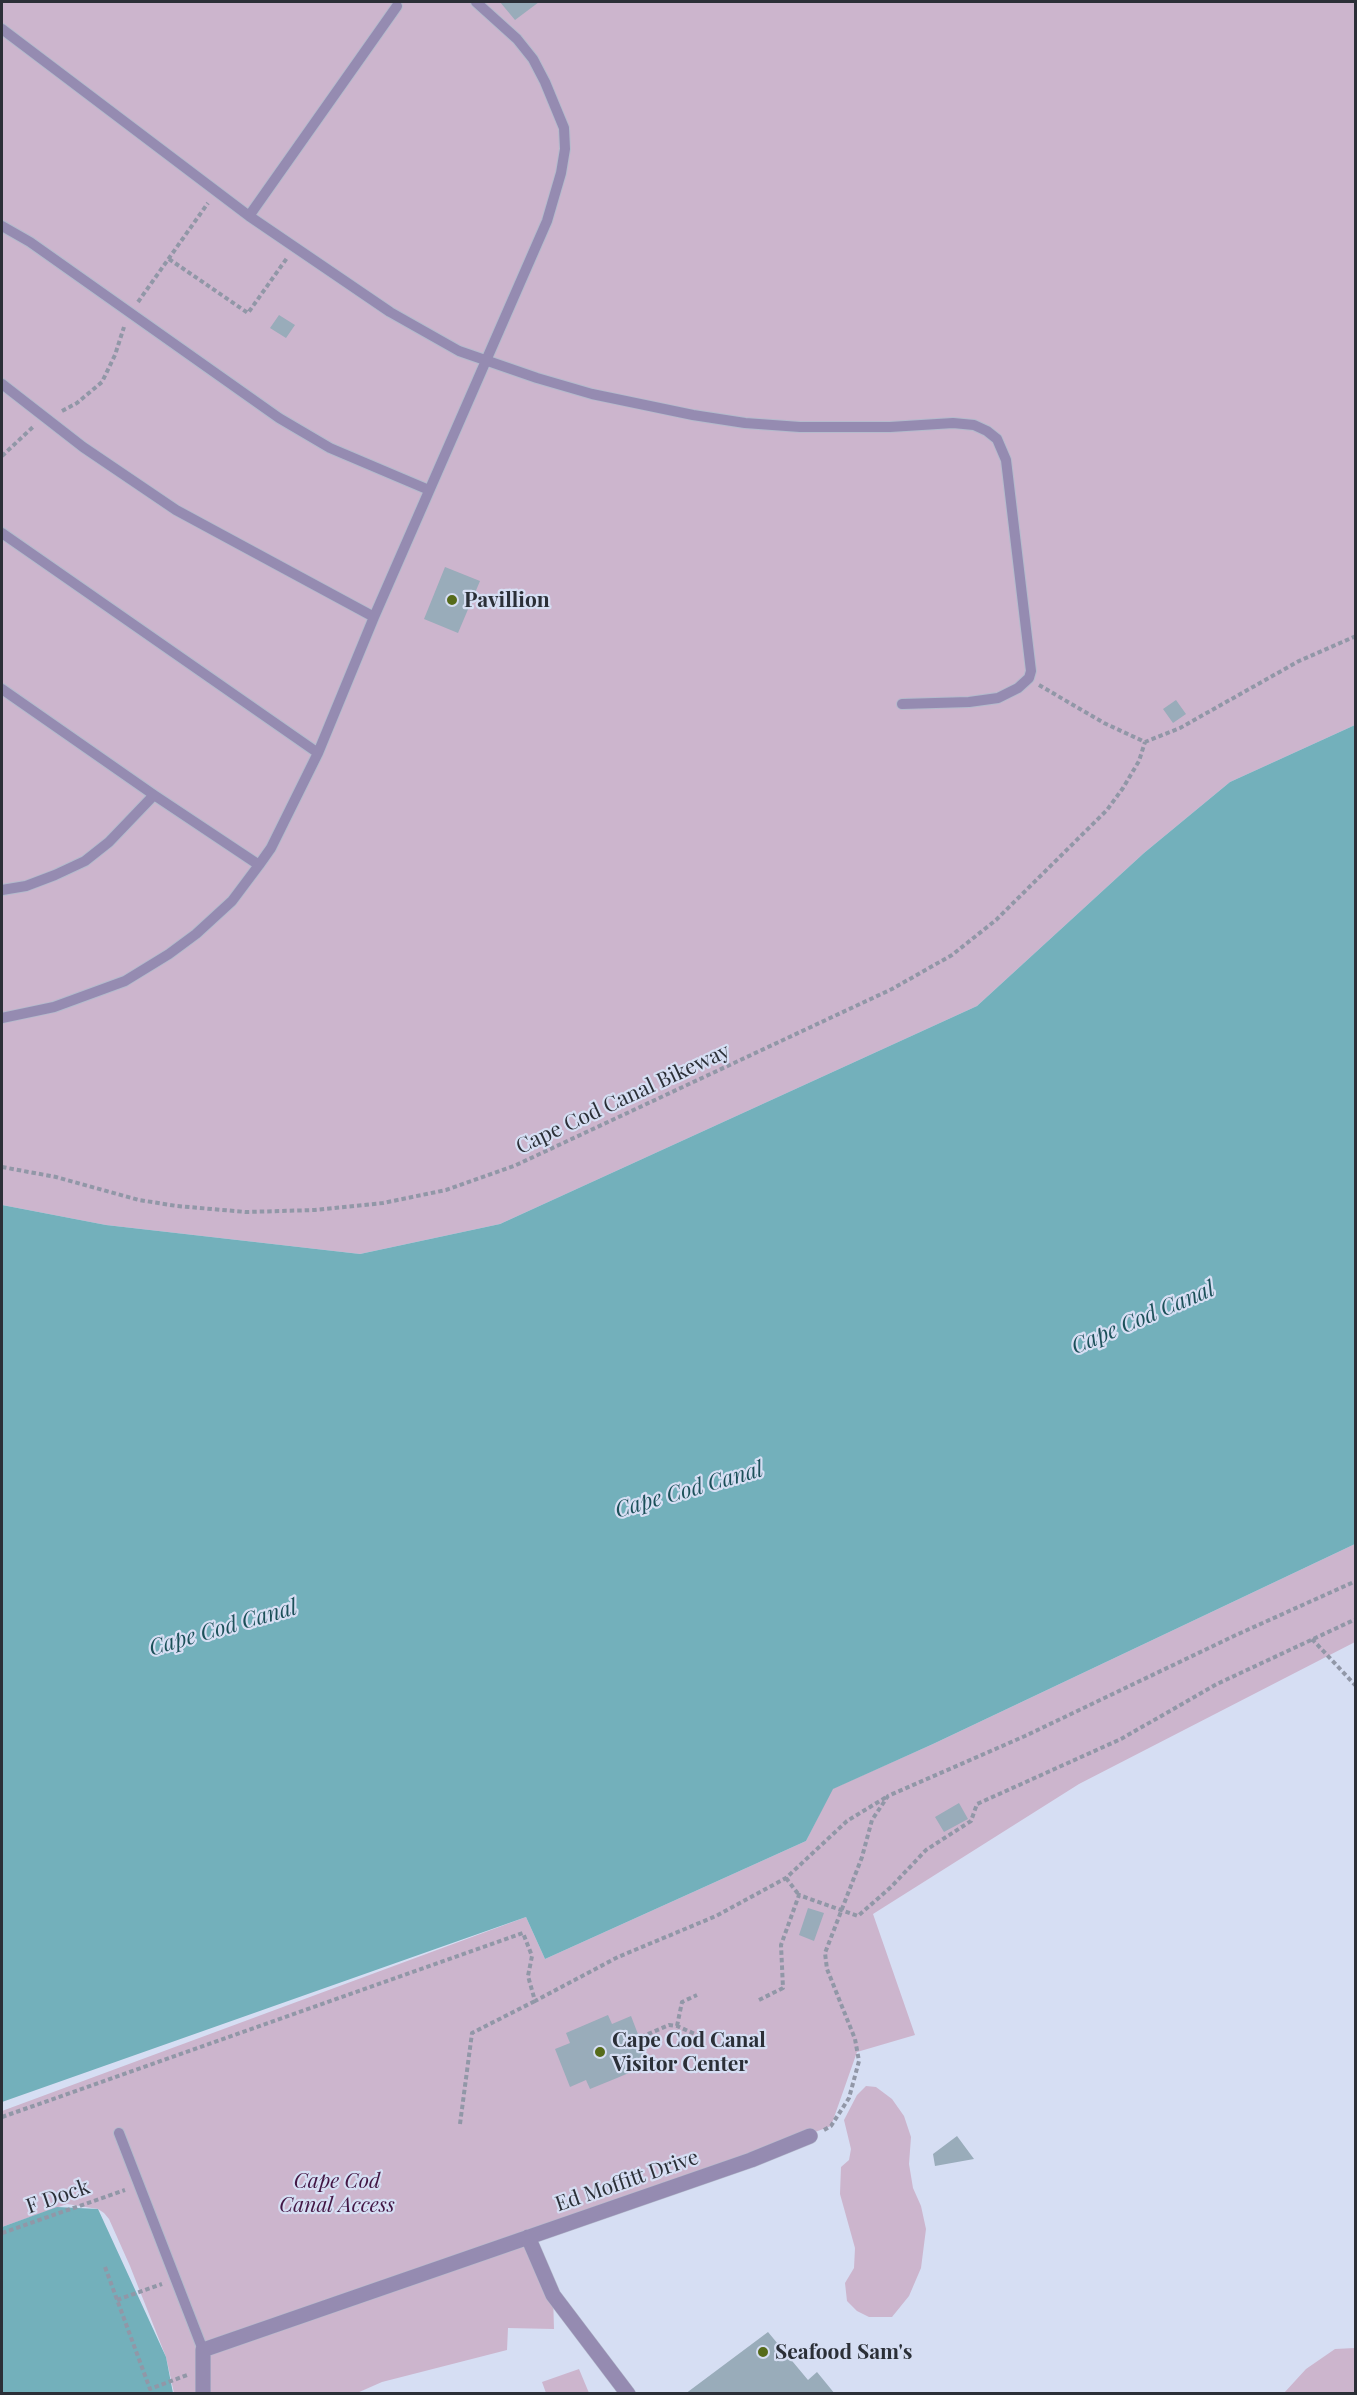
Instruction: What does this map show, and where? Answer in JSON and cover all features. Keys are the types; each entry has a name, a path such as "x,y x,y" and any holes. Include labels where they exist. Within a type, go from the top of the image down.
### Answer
{"street":[{"name":"Ed Moffitt Drive","path":"203,2350 751,2160 810,2136"},
{"path":"528,2237 553,2295 628,2394"},
{"path":"203,2350 203,2394"}],"lane":[{"path":"2,1007 6,1017 54,1007 125,981 169,954 224,908 259,865 271,848 318,753 374,617 550,213 559,185 566,149 564,128 532,59 517,39 476,2"},
{"path":"249,216 397,6"},
{"path":"2,29 216,193 414,327 459,351 537,378 646,406 745,423 800,427 890,427 952,423 974,425 987,431 997,440 1006,460 1032,662 1029,678 1009,693 985,701 902,704"},
{"path":"2,225 30,242 252,400 305,434 330,448 429,490"},
{"path":"2,384 46,420 176,510 374,617"},
{"path":"2,532 318,753"},
{"path":"2,689 259,865"},
{"path":"2,890 55,875 85,861 110,842 154,795"},
{"path":"118,2133 203,2350"}],"path":[{"path":"2,456 28,429 77,404 102,382 130,313 216,193"},
{"path":"169,259 249,313 295,247"},
{"path":"1029,678 1104,723 1145,742 1180,728 1299,661 1356,636"},
{"name":"Cape Cod Canal Bikeway","path":"2,1167 56,1178 140,1200 246,1212 339,1208 383,1203 446,1190 503,1171 884,993 952,955 1003,914 1107,810 1139,761 1145,742"},
{"path":"460,2124 472,2033 618,1957 716,1916 786,1878 847,1821 888,1796 1024,1736 1236,1635 1356,1581"},
{"path":"786,1878 799,1895 858,1916 891,1887 926,1850 971,1821 977,1804 1121,1739 1217,1684 1356,1619"},
{"path":"1312,1639 1356,1686"},
{"path":"810,2136 831,2126 840,2114 849,2098 859,2061 855,2039 827,1969 825,1953 862,1857 872,1820 888,1796"},
{"path":"759,2000 783,1988 781,1945 799,1895"},
{"path":"2,2117 523,1933 532,1956 528,1976 535,2001"},
{"path":"677,2025 682,2002 697,1995"},
{"path":"641,2037 669,2025 677,2025 705,2038"},
{"name":"F Dock","path":"2,2233 125,2190"},
{"path":"105,2267 150,2389 195,2372"},
{"path":"117,2300 167,2283"}],"green space":[{"path":"2,2 1355,2 1355,725 1230,782 1144,853 977,1006 500,1224 360,1254 106,1225 2,1205"},
{"name":"Cape Cod Canal Access","path":"1355,1544 1355,1642 1079,1784 873,1914 915,2035 857,2052 831,2126 650,2195 529,2237 553,2295 554,2329 508,2328 507,2350 382,2382 357,2393 174,2393 166,2357 130,2266 109,2219 104,2213 98,2209 67,2204 2,2227 2,2111 526,1917 545,1959 806,1841 832,1789 933,1744"},
{"path":"866,2086 876,2087 892,2099 904,2116 911,2137 909,2164 913,2188 921,2206 926,2229 921,2268 909,2296 892,2317 869,2317 857,2311 847,2301 845,2283 854,2268 855,2248 840,2194 841,2167 849,2160 851,2149 844,2120 857,2095"},
{"path":"1355,2348 1355,2393 1284,2393 1306,2369 1335,2349"},
{"path":"579,2369 589,2393 546,2393 542,2382"}],"water":[{"name":"Cape Cod Canal","path":"1355,725 1355,1544 833,1789 806,1841 545,1959 526,1917 2,2102 2,1205 106,1225 360,1254 500,1224 977,1006 1144,853 1230,782"},
{"path":"57,2207 98,2209 166,2357 173,2393 2,2393 2,2227"}],"building":[{"path":"500,2 539,2 515,20"},
{"path":"279,315 295,325 286,338 270,328"},
{"name":"Pavillion","path":"445,567 480,581 458,633 424,619"},
{"path":"1176,700 1186,714 1173,723 1163,709"},
{"path":"959,1803 968,1819 944,1832 935,1817"},
{"path":"808,1908 824,1913 814,1941 799,1935"},
{"name":"Cape Cod Canal Visitor Center","path":"608,2015 612,2024 631,2016 646,2055 627,2063 631,2072 617,2078 590,2089 586,2080 570,2087 555,2049 570,2043 566,2033"},
{"path":"957,2136 974,2159 935,2166 933,2154"},
{"name":"Seafood Sam's","path":"768,2332 808,2380 817,2372 835,2394 685,2394"}],"place":[{"name":"Pavillion","path":"452,600"},
{"name":"Cape Cod Canal Visitor Center","path":"600,2052"},
{"name":"Seafood Sam's","path":"763,2352"}]}
